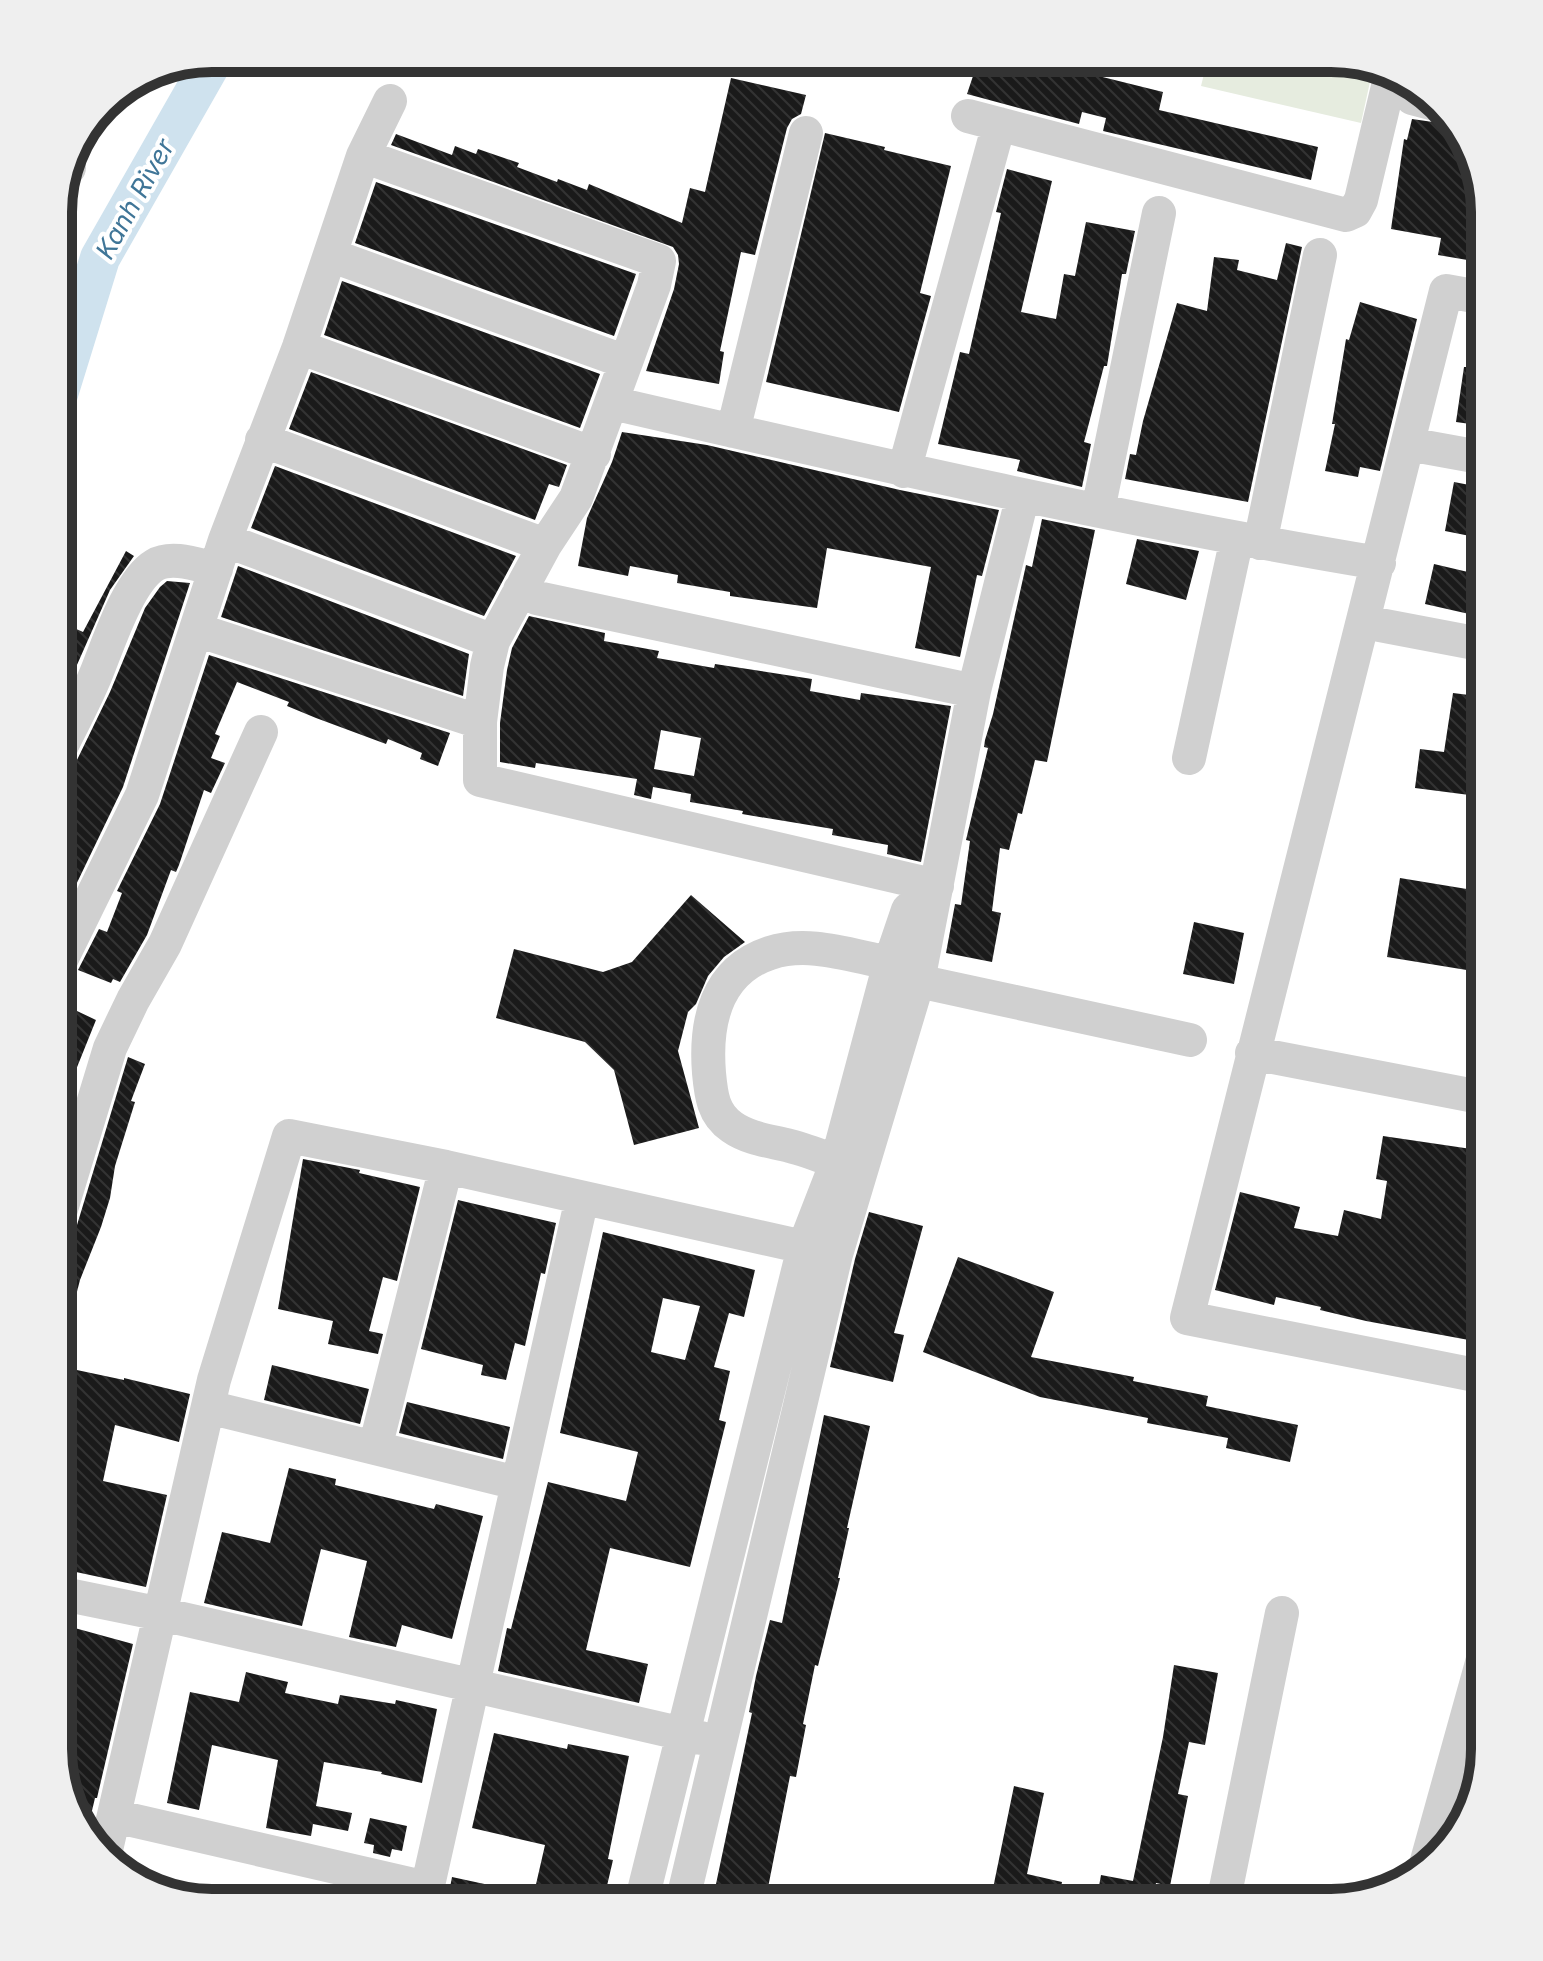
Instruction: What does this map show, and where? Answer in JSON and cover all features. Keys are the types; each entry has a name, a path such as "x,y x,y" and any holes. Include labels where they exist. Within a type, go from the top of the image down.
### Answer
{"street":[{"path":"904,471 986,175 984,120 1346,215 1355,211 1410,97"},
{"path":"72,938 142,795 220,555 299,347 363,156 390,101"},
{"path":"733,431 806,133"},
{"path":"363,156 659,261 654,285 576,498 545,545 493,641 480,722 480,780 937,886"},
{"path":"1098,510 1159,213"},
{"path":"330,255 626,362"},
{"path":"1189,758 1249,541 1320,255"},
{"path":"1471,295 1446,291 1187,1318 1471,1374"},
{"path":"299,347 594,454"},
{"path":"612,403 904,471 1249,541 1379,563"},
{"path":"262,440 545,545"},
{"path":"1408,444 1471,455"},
{"path":"685,1889 904,972 908,910 937,886 974,691 1023,495"},
{"path":"72,724 121,613 144,574 167,561 220,555 493,641"},
{"path":"520,590 537,598 974,691"},
{"path":"1364,622 1471,642"},
{"path":"197,630 480,722"},
{"path":"72,1173 110,1048 165,944 261,732"},
{"path":"837,1162 747,1135 717,1113 711,1094 707,1047 711,1016 723,989 740,970 768,953 798,947 1190,1040"},
{"path":"644,1889 804,1247 904,972"},
{"path":"1252,1053 1471,1095"},
{"path":"108,1842 208,1407 289,1136 446,1167 804,1247"},
{"path":"375,1448 446,1167"},
{"path":"428,1889 582,1198"},
{"path":"208,1407 517,1483"},
{"path":"72,1596 682,1735 721,1741"},
{"path":"1226,1889 1282,1613"},
{"path":"1437,1840 1464,1776 1471,1735"},
{"path":"114,1816 399,1889"}],"shaded area":[{"path":"1204,72 1340,72 1371,78 1361,123 1201,86"}],"building":[{"path":"974,72 1082,72 1163,92 1159,110 1318,147 1311,180 1103,131 1106,118 1082,112 1079,124 967,94"},
{"path":"731,78 806,95 801,114 792,119 787,128 755,255 741,252 720,351 724,352 719,384 646,371 674,289 679,264 673,247 391,145 396,134 452,155 455,146 476,154 478,149 519,163 517,167 557,182 558,179 587,190 589,184 682,223 690,188 705,192"},
{"path":"1412,119 1438,123 1457,150 1470,194 1471,261 1438,255 1441,238 1391,229 1404,139 1407,140"},
{"path":"825,133 951,166 920,293 931,296 899,412 766,382"},
{"path":"1007,169 1052,181 1021,312 1056,319 1064,274 1075,276 1086,222 1135,231 1126,274 1122,274 1107,366 1104,366 1084,442 1091,444 1082,487 1017,471 1020,460 938,444 960,352 969,354 1001,213 996,212"},
{"path":"376,182 636,274 614,336 355,243"},
{"path":"1286,243 1302,247 1248,502 1125,479 1130,454 1136,455 1177,303 1207,311 1214,257 1239,260 1237,270 1277,280"},
{"path":"342,281 600,374 580,428 324,335"},
{"path":"1360,302 1417,319 1380,471 1360,467 1358,477 1325,471 1335,424 1332,424 1346,339 1349,340"},
{"path":"1471,348 1471,424 1456,422 1464,367 1468,367"},
{"path":"311,372 567,465 559,487 549,484 535,520 289,429"},
{"path":"622,432 707,445 999,510 982,576 977,575 960,657 915,648 931,567 827,548 817,608 730,596 730,592 677,583 678,575 630,566 628,576 578,566 587,518"},
{"path":"275,466 516,556 484,616 251,528"},
{"path":"1454,482 1471,485 1471,536 1445,531"},
{"path":"1042,519 1095,530 1047,762 1035,760 1022,814 1018,813 1009,850 1000,848 992,911 1001,913 992,962 946,953 955,904 961,905 970,841 966,840 988,748 984,747 985,740 1026,565 1032,567"},
{"path":"1137,539 1199,551 1186,600 1126,584"},
{"path":"126,551 134,556 110,590 72,676 72,633 74,628 83,632"},
{"path":"1434,564 1471,573 1471,614 1425,604"},
{"path":"238,566 469,654 463,696 221,617"},
{"path":"167,581 190,583 123,787 74,889 72,766 110,692 145,608"},
{"path":"529,616 605,633 604,641 659,651 657,658 812,679 810,691 860,700 861,693 951,706 921,862 887,854 888,845 832,835 833,829 690,802 691,794 653,787 651,799 634,795 637,779 536,763 535,768 500,762 500,723 512,648","holes":["661,730 701,738 694,776 654,769"]},
{"path":"209,655 450,733 438,766 420,759 422,753 388,739 386,744 316,718 287,706 289,702 237,682 215,734 220,736 211,758 225,763 211,793 204,790 179,865 176,872 171,870 147,935 120,982 113,979 111,983 78,970 99,929 107,932 122,893 117,891 160,804"},
{"path":"1453,693 1471,695 1471,795 1415,788 1420,749 1444,752"},
{"path":"1400,878 1471,890 1471,971 1387,957"},
{"path":"691,895 745,942 724,957 708,976 696,1004 688,1012 678,1051 699,1128 634,1145 614,1070 585,1042 496,1018 514,949 603,972 632,962"},
{"path":"1194,922 1244,933 1234,984 1183,974"},
{"path":"72,1009 96,1020 72,1080"},
{"path":"128,1057 145,1064 131,1101 135,1102 115,1166 110,1198 72,1311 72,1232 77,1225"},
{"path":"1383,1136 1471,1149 1471,1340 1366,1321 1276,1297 1274,1305 1215,1290 1240,1192 1300,1207 1294,1228 1338,1236 1344,1210 1381,1219 1387,1181 1376,1179"},
{"path":"303,1159 360,1170 359,1173 420,1187 397,1281 383,1277 369,1331 383,1334 378,1354 328,1344 333,1321 278,1309"},
{"path":"458,1200 556,1223 525,1346 515,1343 506,1380 481,1375 483,1365 421,1349"},
{"path":"869,1212 923,1226 894,1333 904,1335 893,1382 830,1367"},
{"path":"603,1232 755,1270 744,1317 729,1313 714,1367 730,1371 719,1420 726,1422 690,1567 610,1548 586,1650 648,1664 639,1703 498,1671 548,1482 626,1501 638,1452 560,1433","holes":["663,1298 700,1306 685,1360 651,1352"]},
{"path":"958,1257 1054,1292 1031,1357 1134,1377 1133,1381 1208,1396 1206,1406 1298,1425 1290,1462 1226,1448 1228,1438 1147,1423 1148,1418 1040,1397 923,1352"},
{"path":"272,1365 369,1389 360,1424 264,1400"},
{"path":"72,1369 190,1394 179,1442 115,1425 103,1481 167,1495 146,1587 76,1572 72,1576"},
{"path":"407,1402 510,1427 503,1459 399,1433"},
{"path":"824,1415 870,1426 847,1528 840,1578 818,1666 815,1665 796,1777 790,1776 768,1889 715,1889 752,1713 749,1712 756,1676 770,1620 782,1623"},
{"path":"289,1468 336,1479 335,1485 434,1509 436,1504 483,1516 452,1639 402,1625 396,1647 349,1637 367,1561 321,1549 302,1626 204,1603 222,1532 270,1543"},
{"path":"72,1627 133,1644 91,1817 83,1803 73,1767"},
{"path":"1174,1665 1218,1673 1205,1745 1189,1742 1178,1794 1188,1796 1170,1886 1156,1883 1155,1889 1098,1889 1101,1875 1133,1881 1163,1737"},
{"path":"246,1672 288,1682 285,1693 338,1704 340,1695 395,1704 396,1700 437,1709 422,1783 324,1762 316,1806 352,1813 348,1831 313,1824 311,1836 266,1828 278,1760 212,1745 199,1810 167,1803 190,1692 239,1702"},
{"path":"494,1733 567,1749 568,1744 629,1756 608,1859 613,1860 606,1889 535,1889 545,1845 472,1828"},
{"path":"1014,1786 1044,1793 1027,1874 1062,1882 1061,1889 993,1889"},
{"path":"370,1818 407,1826 402,1851 392,1849 390,1857 373,1853 374,1845 364,1843"},
{"path":"452,1877 507,1889 450,1889"}],"waterway":[{"name":"Kanh River","path":"72,349 100,258 206,72"}]}
